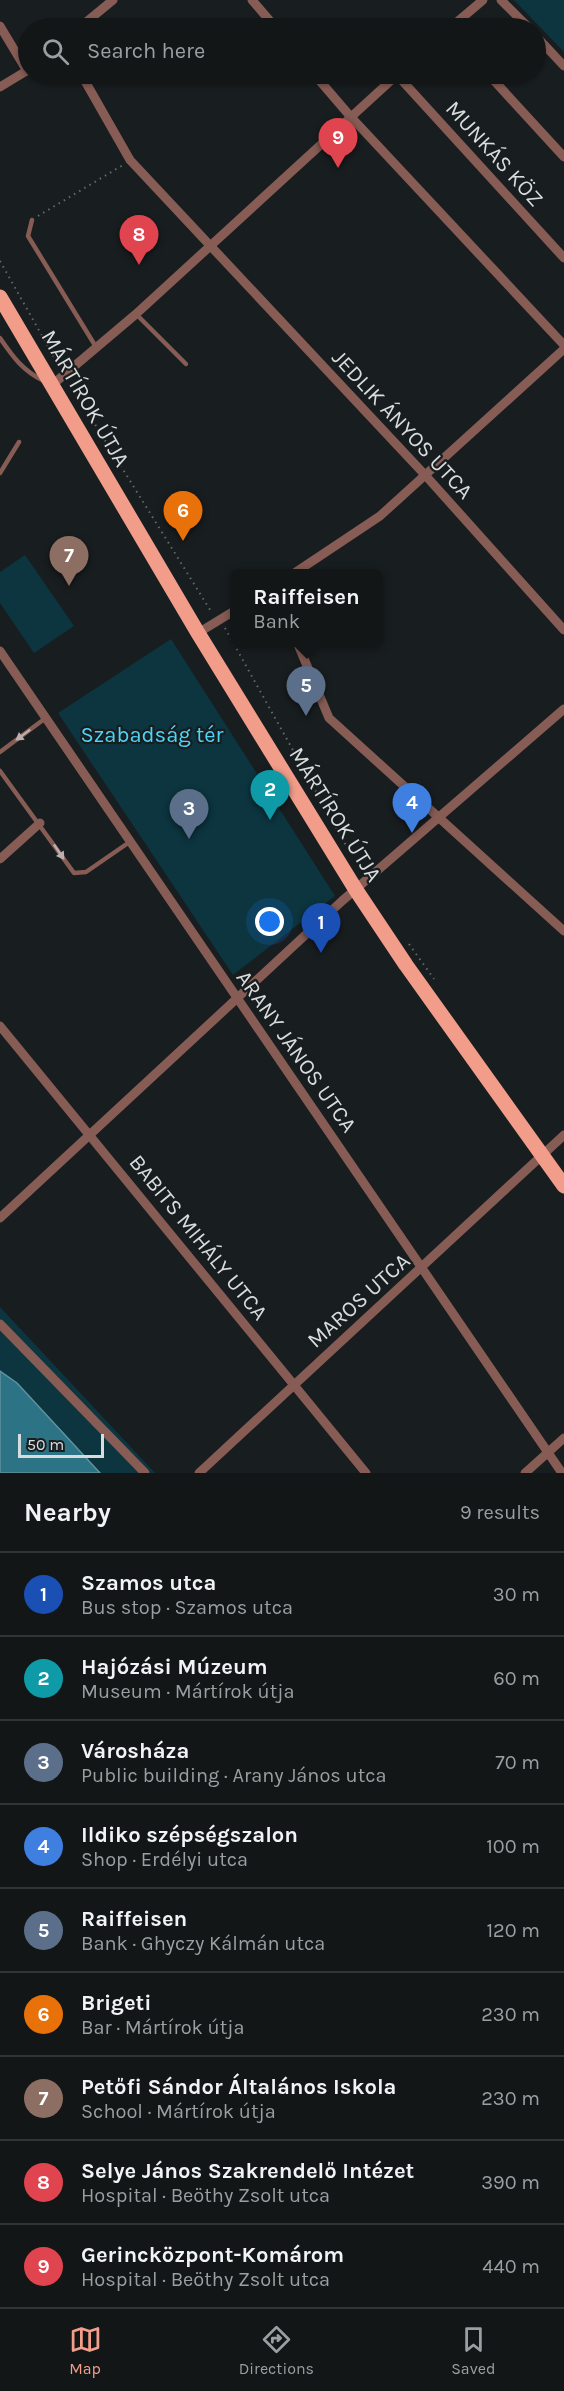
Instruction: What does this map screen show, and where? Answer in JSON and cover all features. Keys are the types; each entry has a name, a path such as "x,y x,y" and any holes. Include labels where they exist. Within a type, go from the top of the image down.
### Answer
{"main road":[{"name":"MÁRTÍROK ÚTJA","path":"0,297 58,380 198,633 356,890 564,1186"}],"street":[{"path":"91,18 113,0"},
{"path":"252,0 267,18"},
{"path":"462,18 483,0"},
{"path":"501,0 518,18"},
{"path":"0,26 18,54"},
{"path":"546,47 564,66"},
{"path":"0,87 18,76"},
{"name":"JEDLIK ÁNYOS UTCA","path":"87,84 130,160 426,476 564,630"},
{"path":"300,569 351,538 426,476 564,347 323,84"},
{"path":"58,380 136,314 387,84"},
{"name":"MUNKÁS KÖZ","path":"407,84 564,258"},
{"path":"498,84 564,157"},
{"path":"198,633 230,613"},
{"path":"299,647 329,718 564,931"},
{"name":"ARANY JÁNOS UTCA","path":"0,651 562,1473"},
{"path":"0,1218 356,890 564,708"},
{"path":"0,860 40,823"},
{"name":"BABITS MIHÁLY UTCA","path":"0,1026 366,1473"},
{"name":"MAROS UTCA","path":"199,1473 564,1135"},
{"path":"0,1324 145,1473"},
{"path":"525,1473 564,1438"}],"lane":[{"path":"32,220 28,236 96,347"},
{"path":"136,314 186,364"},
{"path":"0,338 15,361 29,374 58,380"},
{"path":"0,473 19,442"},
{"path":"0,752 47,717"},
{"path":"0,771 40,823 74,873 86,872 131,841"}],"path":[{"path":"32,220 130,160"},
{"path":"0,261 58,380 217,621 224,626 230,637"},
{"path":"236,647 349,851"},
{"path":"407,941 434,980"}],"green space":[{"path":"514,0 564,0 564,52 546,33 546,18 531,18"},
{"path":"25,555 74,626 34,653 0,603 0,572"},
{"name":"Szabadság tér","path":"171,639 335,896 233,975 58,713"},
{"path":"0,1307 155,1473 0,1473"}],"shaded area":[{"path":"0,1371 17,1383 100,1473 0,1473"}],"place":[{"name":"Gerincközpont-Komárom","path":"338,168"},
{"name":"Selye János Szakrendelő Intézet","path":"139,265"},
{"name":"Brigeti","path":"183,541"},
{"name":"Petőfi Sándor Általános Iskola","path":"69,586"},
{"name":"Raiffeisen","path":"306,716"},
{"name":"Hajózási Múzeum","path":"270,820"},
{"name":"Ildiko szépségszalon","path":"412,833"},
{"name":"Városháza","path":"189,839"},
{"name":"Szamos utca","path":"321,953"}]}
